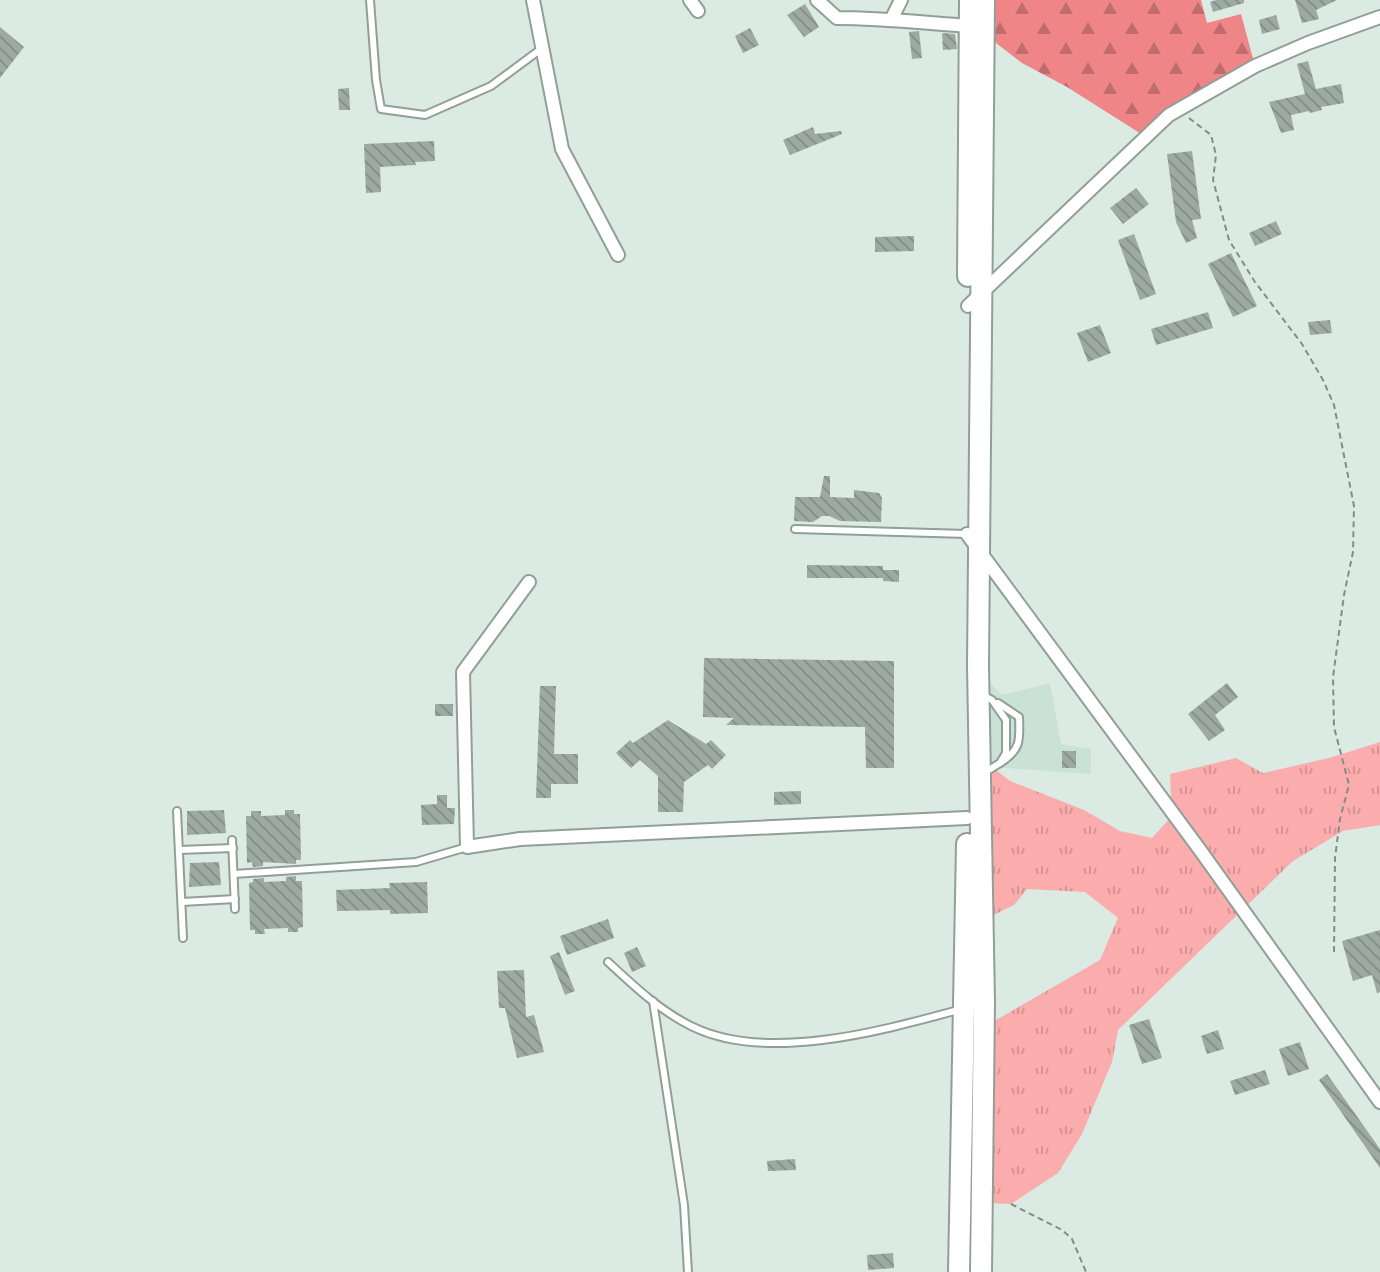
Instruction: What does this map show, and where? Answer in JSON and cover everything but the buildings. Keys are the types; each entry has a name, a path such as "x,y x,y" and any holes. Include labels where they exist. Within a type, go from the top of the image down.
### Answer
{"main road":[{"path":"970,0 975,301"},
{"path":"959,1272 975,301 984,0"},
{"path":"973,542 986,697 978,778 984,1003 981,1272"}],"street":[{"path":"533,0 562,149 618,255"},
{"path":"817,0 837,18 892,18 903,22 970,26"},
{"path":"892,18 901,0"},
{"path":"975,301 1169,115 1255,66 1380,17"},
{"path":"973,542 1200,850 1380,1102"},
{"path":"529,582 463,672 467,847 520,839 967,818"}],"lane":[{"path":"370,0 381,109 425,115 491,86 542,49"},
{"path":"795,529 973,542"},
{"path":"986,697 1006,720 1006,753 1000,763"},
{"path":"978,778 1014,755 1020,740 1019,717 986,697"},
{"path":"177,811 183,938"},
{"path":"179,850 232,844 235,909"},
{"path":"234,874 416,862 467,847"},
{"path":"182,902 235,899"},
{"path":"608,962 653,1001 692,1027 748,1043 812,1042 965,1008"},
{"path":"653,1001 684,1205 688,1272"}],"path":[{"path":"1169,115 1189,118 1211,135 1216,155 1213,180 1229,240 1255,282 1302,344 1323,380 1334,405 1344,448 1354,506 1353,552 1333,677 1334,727 1349,785 1340,819 1335,858 1334,953"},
{"path":"1011,1204 1062,1230 1072,1239 1086,1272"}],"shaded area":[{"path":"972,665 1002,695 1050,683 1061,744 1091,749 1091,774 992,767 972,780"}],"green space":[{"path":"975,0 1201,0 1207,23 1241,14 1255,66 1146,137 1067,87 1022,63 974,26"},
{"path":"1380,742 1380,825 1343,831 1293,861 1118,1030 1112,1062 1082,1134 1058,1173 1011,1204 968,1202 970,1035 1100,960 1118,918 1085,892 1027,889 1014,905 971,926 972,780 992,767 1010,781 1084,810 1120,831 1152,838 1172,816 1170,774 1236,758 1263,773 1329,758"}]}
